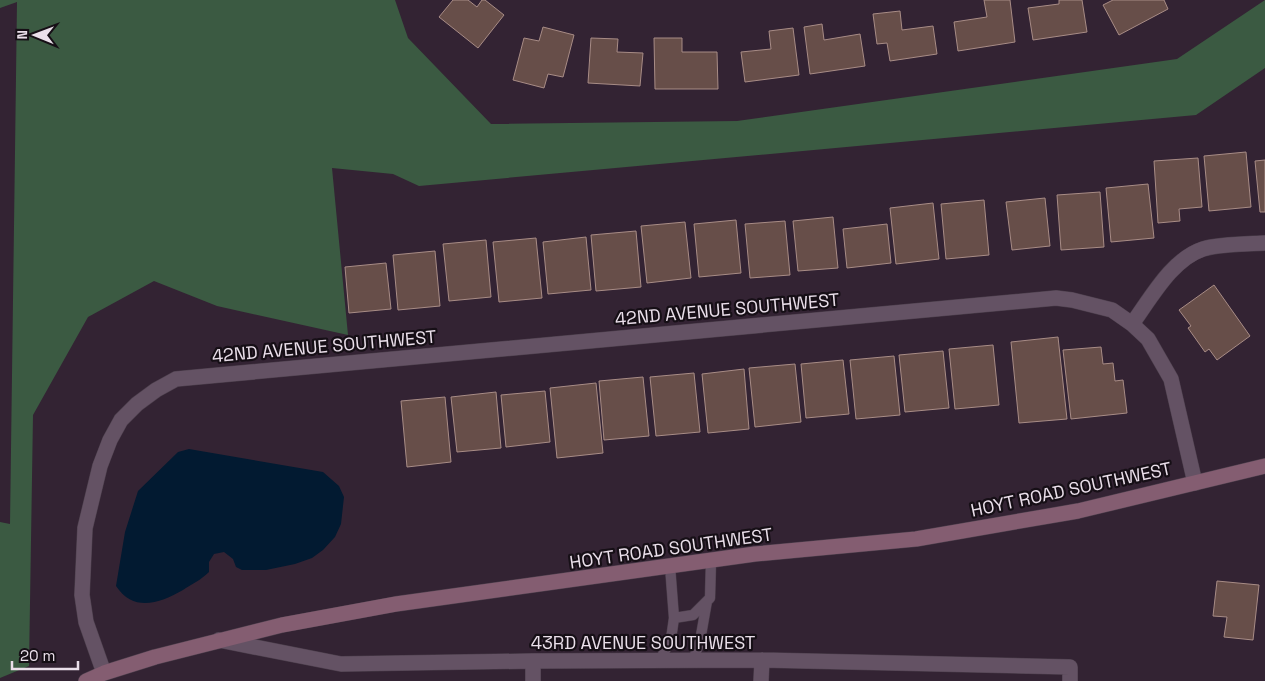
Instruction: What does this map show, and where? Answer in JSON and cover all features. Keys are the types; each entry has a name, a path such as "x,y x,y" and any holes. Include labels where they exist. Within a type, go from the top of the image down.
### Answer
{"main road":[{"name":"HOYT ROAD SOUTHWEST","path":"86,681 104,673 219,640 282,625 396,604 755,554 916,539 1078,511 1265,466"}],"street":[{"path":"1132,324 1177,264 1190,254 1205,248 1265,242"},
{"name":"42ND AVENUE SOUTHWEST","path":"104,673 86,622 82,595 85,528 100,466 110,440 121,420 137,404 156,390 176,379 1056,298 1112,310 1132,324 1148,339 1171,379 1195,483"},
{"name":"43RD AVENUE SOUTHWEST","path":"219,640 341,664 533,660 762,660 1070,674"},
{"path":"533,660 533,681"},
{"path":"762,660 762,681"}],"lane":[{"path":"674,618 693,615 710,598 711,561"},
{"path":"660,660 671,639 674,618 670,566"},
{"path":"693,660 700,641 707,600"}],"green space":[{"path":"0,0 395,0 408,38 491,124 737,121 1177,59 1265,0 1265,68 1196,115 419,186 393,174 332,168 348,335 217,306 154,281 88,317 33,415 29,666 0,678 0,522 10,524 17,2 0,8"}],"water":[{"path":"189,449 323,472 339,486 344,497 341,524 335,537 323,550 312,558 295,564 266,570 242,570 236,567 233,559 224,552 214,554 209,562 209,572 183,590 156,602 139,603 131,600 116,586 125,532 138,491 178,452"}],"building":[{"path":"453,0 468,0 477,7 482,0 485,0 504,15 478,48 439,17"},
{"path":"984,0 1010,0 1015,42 958,51 954,22 987,17"},
{"path":"1059,0 1082,0 1087,32 1033,40 1028,8 1059,4"},
{"path":"1113,0 1164,0 1168,9 1119,35 1103,5"},
{"path":"900,11 902,30 933,26 937,54 890,61 887,43 877,44 873,14"},
{"path":"822,24 824,40 860,34 865,66 810,74 804,27"},
{"path":"543,27 574,35 563,77 548,74 544,88 513,80 524,38 539,41"},
{"path":"793,28 799,75 745,82 741,52 771,49 769,31"},
{"path":"591,38 618,39 617,52 643,53 640,86 588,83"},
{"path":"654,38 682,38 682,52 717,52 718,89 655,89"},
{"path":"1246,152 1251,207 1209,211 1204,156"},
{"path":"1198,158 1202,207 1179,209 1180,221 1158,223 1154,161"},
{"path":"1265,160 1265,212 1260,212 1255,161"},
{"path":"1148,184 1154,238 1111,242 1106,188"},
{"path":"1100,192 1104,247 1061,250 1057,195"},
{"path":"1045,198 1050,246 1012,250 1006,202"},
{"path":"984,200 989,255 946,259 941,204"},
{"path":"933,203 939,259 896,264 890,208"},
{"path":"833,217 838,268 798,271 793,221"},
{"path":"736,220 741,273 699,277 694,224"},
{"path":"785,221 790,275 750,278 745,224"},
{"path":"685,222 691,278 647,283 641,226"},
{"path":"887,224 891,263 847,268 843,229"},
{"path":"636,231 641,287 596,291 591,235"},
{"path":"586,237 591,290 548,294 543,242"},
{"path":"536,238 542,298 499,302 493,242"},
{"path":"486,240 491,297 449,301 443,244"},
{"path":"435,251 440,306 398,310 393,255"},
{"path":"386,263 391,309 349,313 345,267"},
{"path":"1214,285 1250,336 1217,360 1209,349 1205,352 1188,328 1191,326 1179,310"},
{"path":"1058,337 1067,419 1019,423 1011,342"},
{"path":"993,345 999,405 955,409 949,349"},
{"path":"1101,347 1103,364 1113,363 1115,381 1123,380 1127,413 1071,419 1063,350"},
{"path":"943,351 949,408 905,412 899,355"},
{"path":"894,356 900,415 856,419 850,360"},
{"path":"843,360 849,414 806,418 801,364"},
{"path":"795,364 801,422 755,427 749,368"},
{"path":"744,369 749,429 708,433 702,374"},
{"path":"694,373 700,432 656,436 650,377"},
{"path":"643,377 649,436 604,440 599,381"},
{"path":"596,383 603,453 557,458 550,388"},
{"path":"545,391 550,442 506,447 501,395"},
{"path":"496,392 501,448 457,452 451,397"},
{"path":"445,397 451,462 407,467 401,401"},
{"path":"1217,581 1259,585 1253,640 1224,637 1227,617 1213,616"}]}
